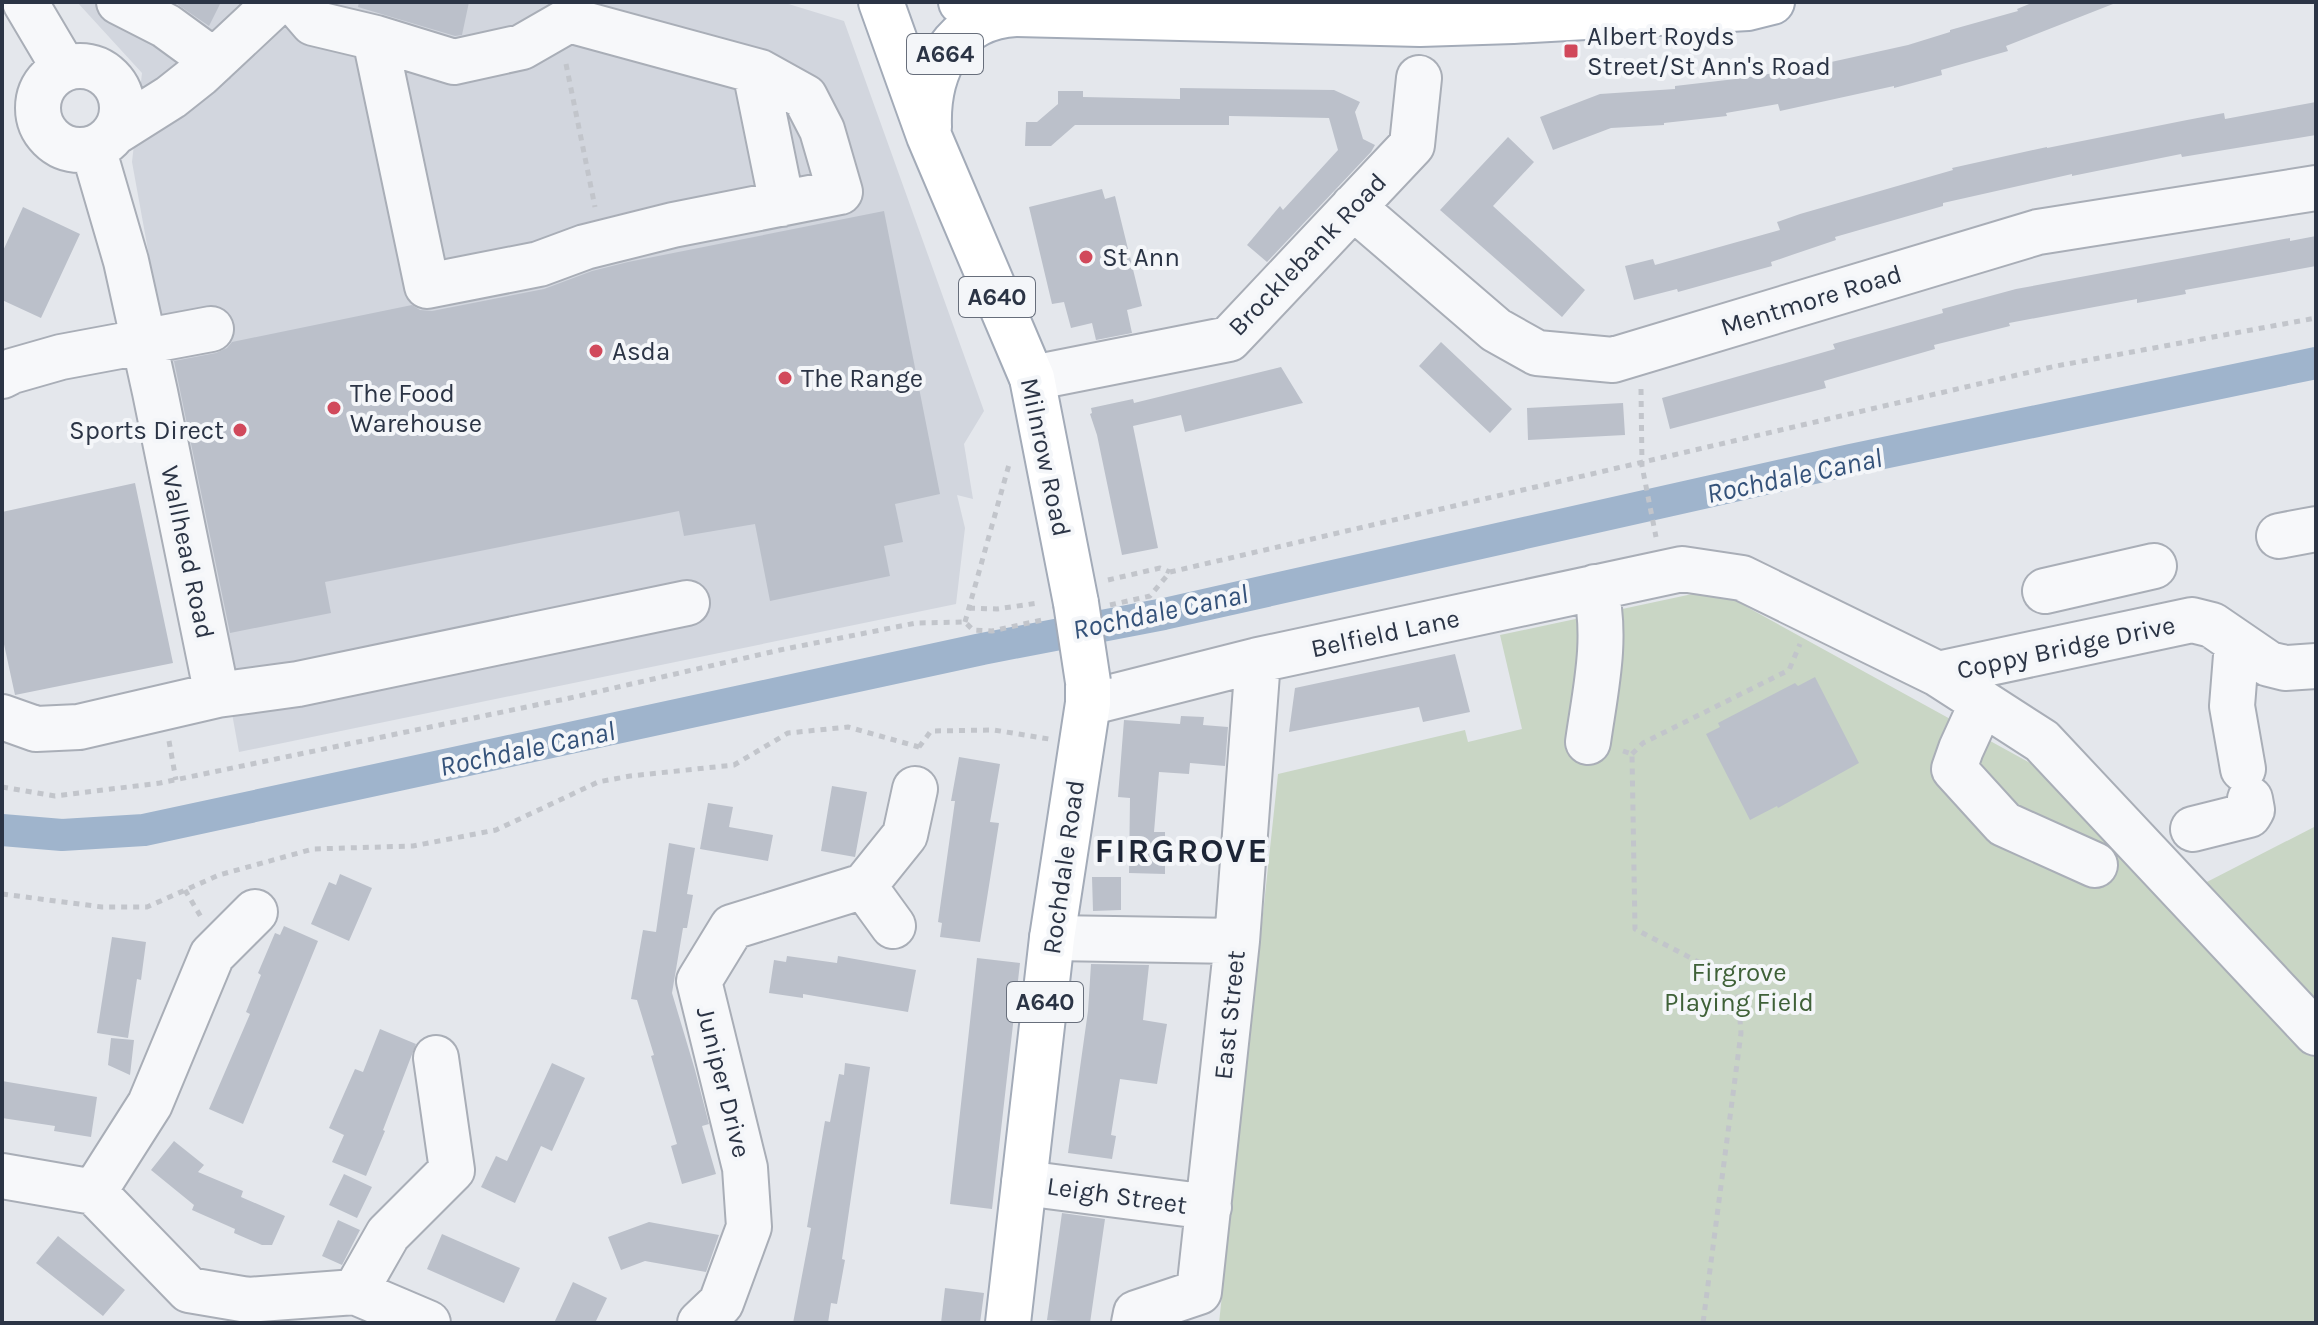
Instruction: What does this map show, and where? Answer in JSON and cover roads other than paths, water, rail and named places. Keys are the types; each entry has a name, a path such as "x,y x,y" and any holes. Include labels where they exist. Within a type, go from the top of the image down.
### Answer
{"main road":[{"name":"Milnrow Road","path":"881,2 929,136 1032,378 1077,606"},
{"name":"A664","path":"961,2 1016,14"},
{"name":"A664","path":"929,136 928,108 932,81 941,59 978,23 1003,15 1420,24 1513,12 1748,8 1772,2"},
{"name":"Rochdale Road","path":"1008,1323 1052,938 1086,710 1077,606"}],"street":[{"path":"25,2 85,71 115,83 122,108 120,121 104,140"},
{"path":"119,2 166,26 207,67"},
{"path":"207,67 171,83 125,81 85,71 56,72 39,95 37,108 21,126 46,134 67,148 81,150 104,140 171,97 207,67 277,2"},
{"path":"295,2 313,23 376,38 454,62 522,47 569,20 755,71 805,97 822,130 840,192 673,225 602,243 539,264 427,286 376,38"},
{"path":"755,71 782,204"},
{"name":"Brocklebank Road","path":"1032,378 1229,339 1412,145 1419,78"},
{"name":"Wallhead Road","path":"104,140 126,261 217,695"},
{"name":"Mentmore Road","path":"1353,207 1496,330 1537,353 1613,360 2038,232 2316,188"},
{"path":"2,376 61,357 211,329"},
{"name":"Belfield Lane","path":"1086,710 1258,660 1595,587 1669,554"},
{"name":"Coppy Bridge Drive","path":"1669,554 1742,578 1938,674 2192,620 2212,625 2269,664 2285,668 2316,666"},
{"path":"2045,591 2154,566"},
{"path":"2106,577 2121,636"},
{"path":"1588,742 1600,653 1600,606 1595,587"},
{"path":"2,717 36,729 79,727 217,695 298,684 687,603"},
{"path":"2193,829 2249,815 2252,810 2232,706 2237,643"},
{"name":"East Street","path":"1134,1323 1136,1313 1199,1292 1237,941 1258,660"},
{"path":"1938,674 2042,741 2316,1033"},
{"path":"1982,703 1954,769 2004,824 2095,865"},
{"path":"893,926 864,886 905,835 915,789"},
{"name":"Juniper Drive","path":"700,1323 721,1303 749,1227 745,1168 699,981 732,927 864,886"},
{"path":"94,1192 150,1104 198,943 255,912"},
{"path":"1052,938 1237,941"},
{"path":"355,1292 388,1234 452,1170 436,1058"},
{"path":"2,1176 94,1192 189,1290 246,1311 355,1292 428,1323"},
{"name":"Leigh Street","path":"1024,1183 1209,1207"}],"waterway":[{"name":"Rochdale Canal","path":"2,830 62,835 144,830 982,649 1164,614 1850,460 2316,363"}],"place":[{"name":"Albert Royds Street/St Ann's Road","path":"1571,51"},
{"name":"St Ann","path":"1086,257"},
{"name":"Asda","path":"596,351"},
{"name":"The Range","path":"785,378"},
{"name":"The Food Warehouse","path":"334,408"},
{"name":"Sports Direct","path":"240,430"}],"district":[{"name":"FIRGROVE","path":"1182,850"}],"park label":[{"name":"Firgrove Playing Field","path":"1739,987"}]}
